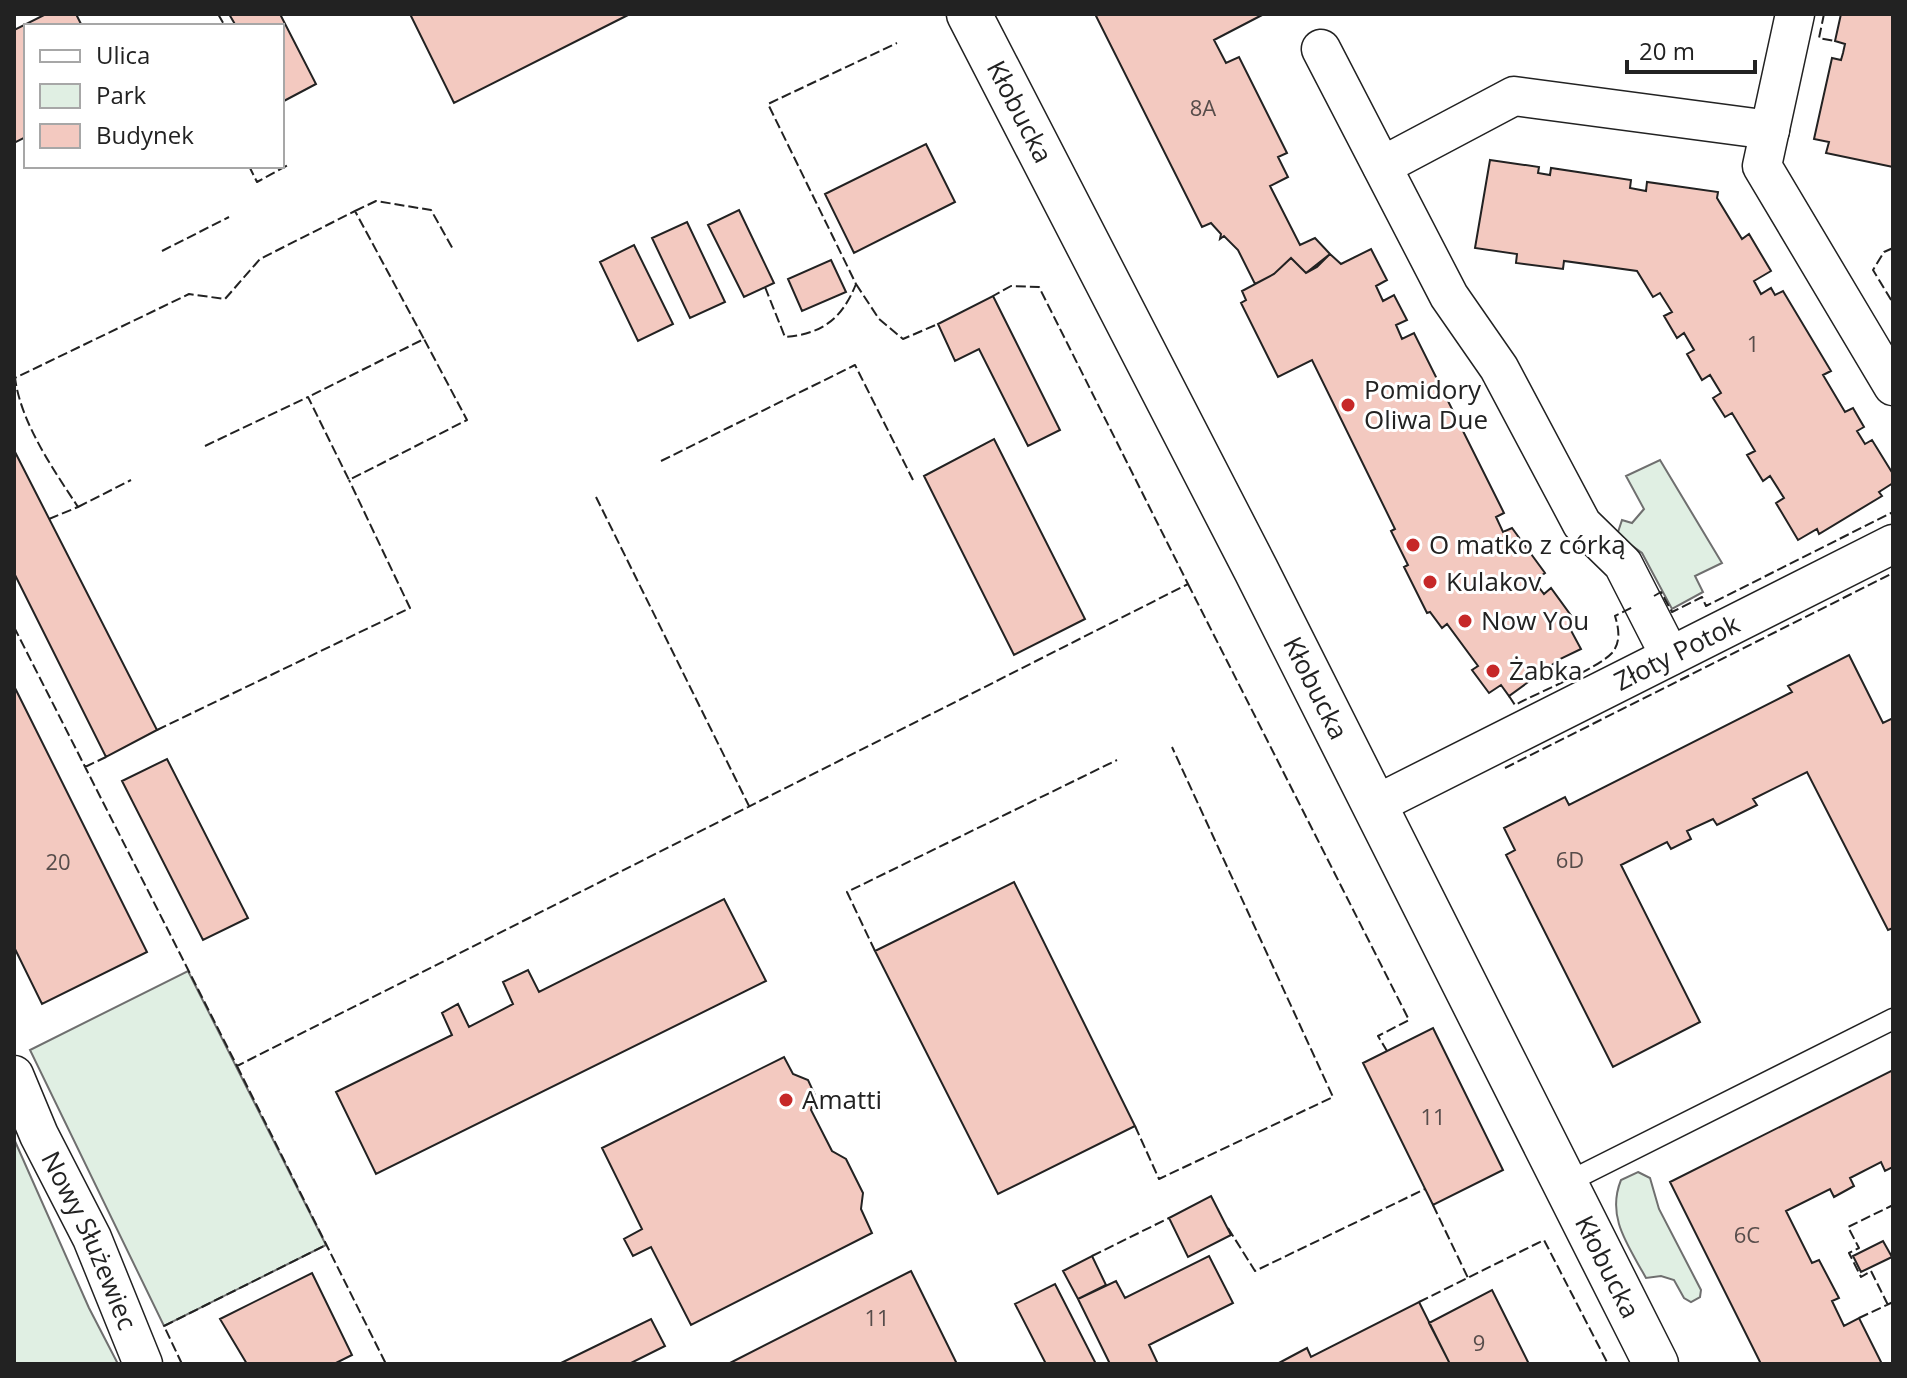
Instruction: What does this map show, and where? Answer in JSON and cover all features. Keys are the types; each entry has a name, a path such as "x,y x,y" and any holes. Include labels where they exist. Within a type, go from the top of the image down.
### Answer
{"street":[{"name":"Kłobucka","path":"969,14 1375,805 1656,1364"},
{"path":"1795,14 1762,166 1893,386"},
{"path":"1321,49 1449,296 1499,368 1582,524 1623,564 1670,656"},
{"path":"1382,166 1514,96 1770,130"},
{"name":"Złoty Potok","path":"1375,805 1893,544"},
{"name":"Nowy Służewiec","path":"14,1075 39,1135 92,1238 143,1364"}],"lane":[{"path":"1566,1183 1893,1019"}],"green space":[{"path":"1660,460 1722,563 1695,576 1703,592 1672,609 1642,553 1617,535 1622,520 1632,523 1644,509 1626,476"},
{"path":"188,971 326,1245 164,1326 30,1050"},
{"path":"14,1139 89,1308 118,1364 14,1364"},
{"path":"1638,1172 1650,1178 1659,1209 1701,1290 1700,1297 1691,1302 1684,1298 1674,1280 1661,1276 1646,1278 1621,1230 1617,1193 1621,1180"}],"building":[{"path":"46,14 76,14 81,24 26,24"},
{"path":"229,14 280,14 316,84 284,101 284,24 235,24"},
{"path":"410,14 630,14 454,103"},
{"path":"1264,14 1214,40 1226,63 1239,57 1287,153 1278,157 1288,177 1270,186 1300,245 1315,238 1330,254 1317,267 1306,273 1291,258 1274,274 1255,284 1238,250 1224,236 1220,239 1221,234 1211,223 1202,227 1096,16"},
{"path":"1841,14 1893,14 1893,167 1826,153 1829,142 1814,139 1832,58 1841,60 1845,44 1835,41"},
{"path":"24,25 24,138 14,143 14,30"},
{"path":"926,144 955,202 854,253 825,194"},
{"path":"1490,160 1539,167 1538,173 1550,175 1551,168 1631,180 1630,188 1646,191 1647,182 1718,192 1717,198 1742,239 1749,234 1771,271 1754,281 1761,294 1771,288 1775,295 1783,291 1831,371 1823,375 1845,412 1853,408 1864,427 1857,431 1865,444 1872,440 1893,474 1893,483 1879,492 1882,496 1819,534 1817,529 1798,540 1776,503 1784,498 1770,476 1763,481 1747,455 1755,451 1732,413 1725,417 1713,398 1721,393 1710,375 1702,380 1687,354 1694,350 1684,333 1677,338 1664,316 1672,312 1660,293 1653,297 1637,271 1564,261 1563,269 1516,263 1517,254 1475,248"},
{"path":"739,210 774,283 744,297 708,225"},
{"path":"687,222 725,302 690,318 652,238"},
{"path":"634,245 673,324 638,341 600,262"},
{"path":"1371,249 1387,280 1376,286 1383,301 1394,295 1407,320 1396,325 1402,339 1414,333 1504,513 1496,517 1503,532 1512,528 1545,573 1534,581 1544,594 1551,588 1575,621 1568,625 1581,649 1560,659 1509,696 1501,685 1489,693 1472,670 1478,666 1447,624 1442,628 1430,612 1427,613 1404,567 1408,565 1391,531 1395,529 1312,360 1278,377 1241,303 1246,300 1242,291 1274,274 1291,258 1306,273 1330,254 1341,264"},
{"path":"831,260 846,292 802,311 788,279"},
{"path":"993,296 1060,430 1028,446 979,349 955,361 938,324"},
{"path":"994,439 1085,619 1014,655 924,476"},
{"path":"14,450 157,730 106,757 14,573"},
{"path":"1849,655 1883,723 1893,718 1893,928 1888,930 1807,772 1753,799 1757,805 1717,825 1713,819 1687,831 1691,839 1671,849 1667,842 1621,865 1700,1022 1613,1067 1506,855 1515,850 1504,828 1565,797 1569,805 1792,692 1788,686"},
{"path":"14,686 147,952 42,1004 14,947"},
{"path":"167,759 248,918 203,940 122,781"},
{"path":"1014,882 1135,1126 998,1194 875,951"},
{"path":"724,899 766,981 376,1174 336,1092 452,1035 442,1013 458,1004 469,1027 513,1004 503,982 528,970 539,992"},
{"path":"1433,1028 1503,1170 1433,1205 1363,1063"},
{"path":"784,1057 793,1074 808,1080 815,1095 811,1110 832,1151 846,1159 863,1193 861,1209 872,1233 691,1325 651,1247 633,1256 624,1239 642,1229 602,1148"},
{"path":"1893,1070 1893,1167 1885,1171 1881,1162 1850,1178 1854,1186 1834,1197 1830,1189 1786,1211 1812,1263 1819,1260 1839,1298 1832,1301 1844,1326 1859,1318 1882,1364 1761,1364 1670,1182"},
{"path":"1211,1196 1231,1235 1188,1257 1169,1218"},
{"path":"1883,1241 1892,1257 1861,1272 1853,1256"},
{"path":"1092,1256 1106,1285 1078,1299 1063,1271"},
{"path":"1209,1256 1233,1303 1149,1345 1158,1364 1110,1364 1078,1299 1116,1281 1125,1298"},
{"path":"911,1271 957,1364 728,1364"},
{"path":"312,1273 352,1355 334,1364 247,1364 220,1319"},
{"path":"1055,1284 1096,1364 1046,1364 1015,1304"},
{"path":"1492,1290 1529,1364 1450,1364 1429,1323"},
{"path":"1419,1302 1450,1364 1277,1364 1307,1348 1311,1357"},
{"path":"651,1319 665,1346 629,1364 559,1364"}],"fence":[{"path":"218,14 224,24"},
{"path":"1824,14 1819,38 1835,41"},
{"path":"765,287 785,337 810,332 829,322 844,307 856,284 768,104 897,43"},
{"path":"284,167 288,165"},
{"path":"250,168 257,182 283,168"},
{"path":"355,211 376,201 431,210 454,251"},
{"path":"49,519 78,507 31,429 15,378 189,294 225,299 260,259 355,211 424,339 308,397"},
{"path":"162,251 229,217"},
{"path":"1893,248 1884,252 1873,270 1893,303"},
{"path":"856,284 879,319 903,339 938,324"},
{"path":"14,627 237,1066 1188,584 1039,287 1011,286 993,296"},
{"path":"205,446 308,397 349,480 467,420 424,339"},
{"path":"661,461 855,365 913,480"},
{"path":"78,507 131,480"},
{"path":"157,730 410,608 349,480"},
{"path":"596,497 749,806"},
{"path":"1654,596 1661,592 1672,612 1702,597 1706,606 1893,512"},
{"path":"1505,768 1893,573"},
{"path":"1188,584 1409,1020 1378,1036 1387,1051"},
{"path":"1509,696 1515,705 1604,659 1615,649 1618,640 1615,616 1633,607"},
{"path":"1135,1126 1159,1179 1333,1097 1172,747"},
{"path":"85,767 106,757"},
{"path":"875,951 847,892 1117,760"},
{"path":"237,1066 386,1364"},
{"path":"1228,1228 1255,1271 1425,1189"},
{"path":"1433,1205 1468,1278"},
{"path":"1888,1305 1871,1271 1861,1277 1849,1253 1859,1248 1848,1227 1893,1205"},
{"path":"1092,1256 1169,1218"},
{"path":"1419,1302 1544,1240 1608,1364"},
{"path":"182,1364 164,1326 326,1245"},
{"path":"1859,1318 1893,1302"}],"place":[{"name":"Pomidory Oliwa Due","path":"1348,405"},
{"name":"O matko z córką","path":"1413,545"},
{"name":"Kulakov","path":"1430,582"},
{"name":"Now You","path":"1465,621"},
{"name":"Żabka","path":"1493,671"},
{"name":"Amatti","path":"786,1100"}]}
